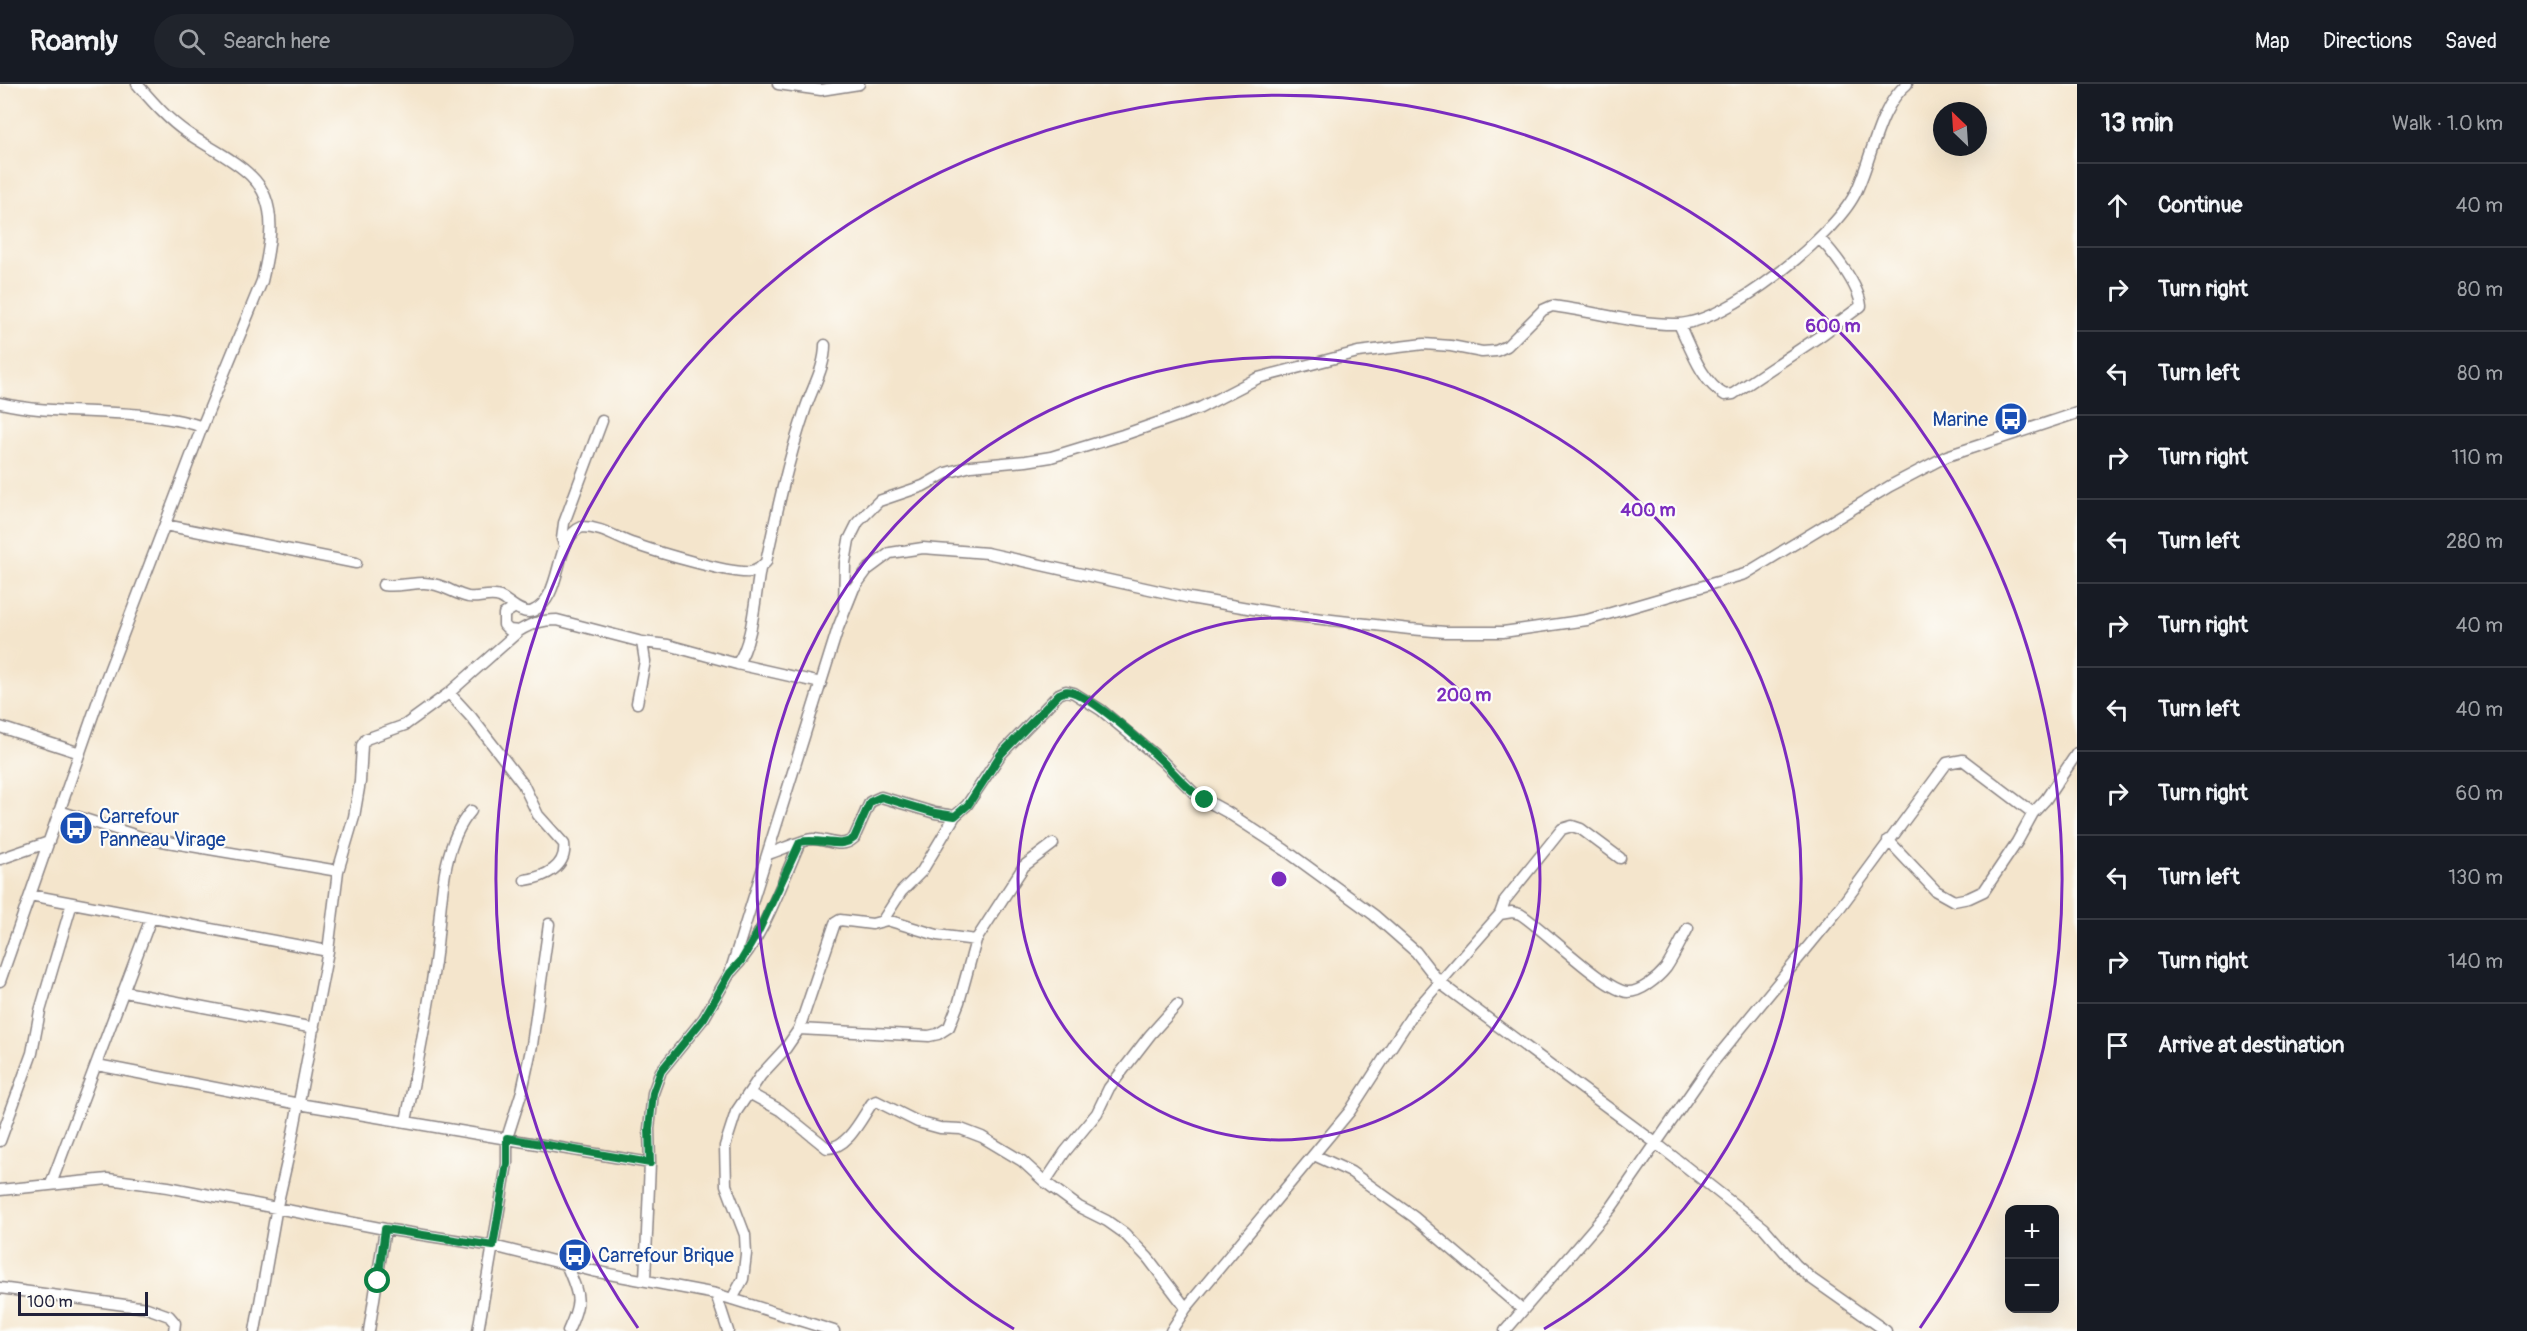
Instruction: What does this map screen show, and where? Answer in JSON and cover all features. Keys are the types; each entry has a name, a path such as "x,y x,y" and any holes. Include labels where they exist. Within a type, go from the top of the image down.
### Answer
{"street":[{"path":"0,981 59,811 165,525 202,427 262,281 271,232 269,209 263,192 252,176 185,132 163,113 137,84"},
{"path":"778,84 821,90 859,84"},
{"path":"844,617 845,563 849,540 858,522 879,501 923,486 946,473 971,466 1051,457 1171,420 1200,408 1258,378 1358,352 1383,347 1424,344 1452,346 1482,352 1496,351 1507,346 1543,310 1552,306 1679,324 1694,322 1715,314 1790,264 1836,221 1855,195 1879,127 1907,84"},
{"path":"1679,324 1697,362 1711,384 1725,395 1733,394 1861,306 1856,290 1832,251 1819,238"},
{"path":"255,1331 277,1206 328,951 338,870 354,817 360,782 362,745 366,738 405,725 449,693 519,631 533,611 545,600 556,576 565,546 575,529 590,527 633,544 709,565 739,571 752,572 759,569 765,562 779,501 805,410 825,357 825,345"},
{"path":"0,403 70,411 129,413 190,422 202,427"},
{"path":"645,1280 650,1163 649,1129 653,1093 661,1071 704,1018 730,973 838,628 854,588 867,570 890,553 923,548 987,554 1190,598 1288,615 1410,630 1503,632 1587,620 1745,574 1890,486 1947,456 2077,413"},
{"path":"565,546 562,539 564,523 602,421"},
{"path":"165,525 356,563"},
{"path":"737,664 741,659 751,624 759,569"},
{"path":"383,585 396,587 424,583 440,585 470,597 500,597 530,618 558,620 642,642 668,645 737,664 821,683"},
{"path":"515,607 504,614 503,622 508,630 519,631"},
{"path":"637,703 645,661 642,642"},
{"path":"883,920 902,892 922,871 955,816 968,805 1001,754 1059,694 1066,691 1074,693 1101,710 1162,761 1196,795 1227,812 1285,850 1374,915 1416,952 1440,983 1657,1144 1764,1228 1796,1265 1812,1279 1886,1331"},
{"path":"449,693 472,718 523,784 538,815 564,844 564,855 557,866 538,878 525,880"},
{"path":"0,727 80,753"},
{"path":"1888,840 1936,891 1954,901 1969,898 1984,891 2033,813 2046,799 2077,753"},
{"path":"1505,1331 1611,1208 1709,1067 1839,909 1947,763 1957,759 1969,764 2033,813"},
{"path":"768,854 812,839 834,843 849,842 854,838 870,802 881,797 935,813 955,816"},
{"path":"59,811 144,838 338,870"},
{"path":"406,1121 435,960 448,858 462,822 471,812"},
{"path":"1171,1331 1186,1308 1350,1111 1414,1012 1500,914 1504,900 1562,829 1572,826 1581,830 1620,858"},
{"path":"0,859 49,842"},
{"path":"730,973 741,961 758,932 800,842"},
{"path":"799,1029 929,1036 938,1034 949,1027 959,1002 976,940 1024,866 1053,844"},
{"path":"30,895 328,951"},
{"path":"0,1141 32,1053 40,1011 72,903"},
{"path":"1500,914 1512,912 1520,914 1587,968 1617,988 1628,992 1645,986 1665,969 1688,928"},
{"path":"51,1184 151,918"},
{"path":"732,1299 742,1279 746,1254 745,1235 726,1185 725,1146 736,1112 799,1029 835,923 840,920 872,924 883,920 937,935 976,940"},
{"path":"477,1331 507,1164 507,1138 522,1091 532,1045 549,924"},
{"path":"125,992 314,1028"},
{"path":"1045,1182 1065,1152 1097,1113 1109,1088 1150,1035 1177,1005"},
{"path":"97,1065 299,1104 650,1163"},
{"path":"749,1093 780,1110 827,1148 835,1148 843,1143 872,1103 876,1101 918,1122 940,1128 961,1129 982,1137 1022,1161 1045,1182 1079,1207 1107,1221 1124,1233 1148,1258 1186,1308"},
{"path":"1314,1155 1351,1172 1414,1217 1522,1309"},
{"path":"0,1190 108,1179 277,1206 385,1229 493,1246 566,1264 716,1294 834,1331"},
{"path":"369,1331 385,1229"},
{"path":"566,1264 579,1297 579,1303 567,1331"},
{"path":"0,1288 147,1308 169,1316 175,1323 174,1331"},
{"path":"716,1294 728,1331"}],"place":[{"name":"Marine","path":"2011,419"},
{"name":"Carrefour Panneau Virage","path":"76,828"},
{"name":"Carrefour Brique","path":"575,1255"}],"route":[{"path":"378,1281 385,1229 493,1246 507,1164 507,1138 650,1163 649,1129 653,1093 661,1071 704,1018 730,973 741,961 758,932 800,842 812,839 844,844 849,842 854,838 865,809 870,802 881,797 935,813 955,816 968,805 1001,754 1059,694 1066,691 1074,693 1101,710 1162,761 1196,795 1205,800"}]}
